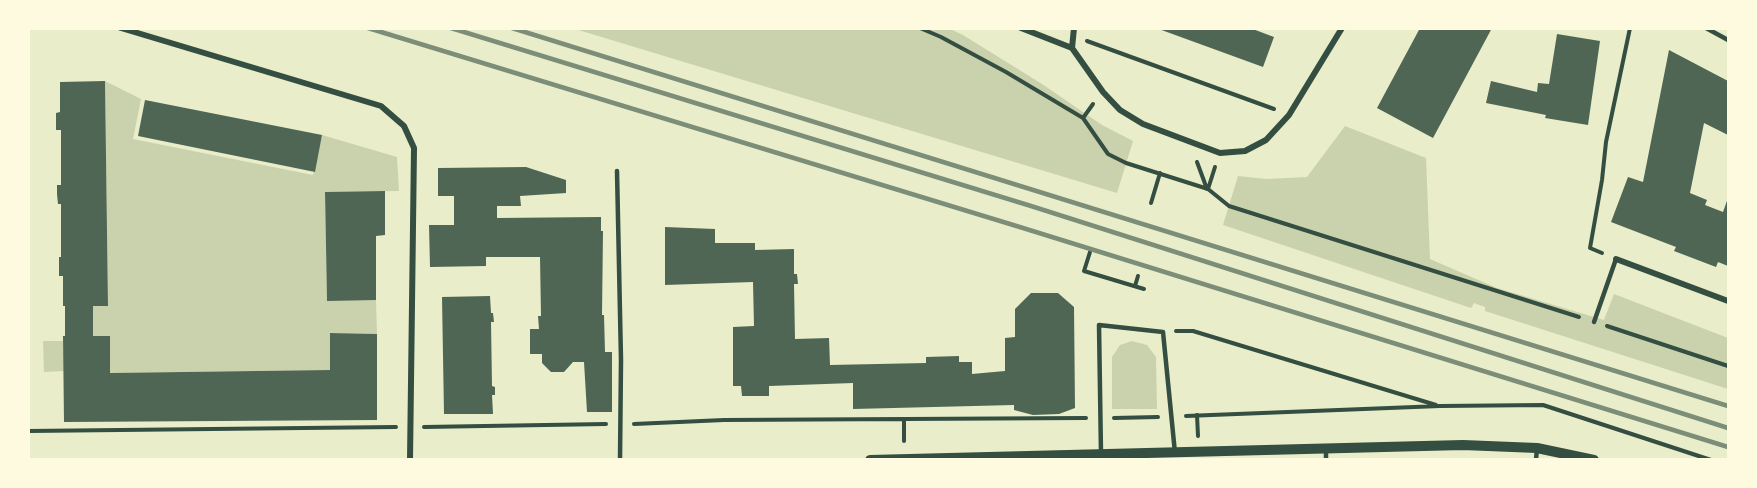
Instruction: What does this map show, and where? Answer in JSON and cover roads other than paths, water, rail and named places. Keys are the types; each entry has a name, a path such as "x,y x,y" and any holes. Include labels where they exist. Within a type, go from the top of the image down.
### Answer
{"street":[{"path":"122,28 381,106 404,126 414,148 410,459"},
{"path":"1021,28 1072,48 1103,92 1120,110 1143,124 1220,153 1245,151 1266,140 1289,115 1342,28"},
{"path":"1072,48 1074,32"},
{"path":"1616,259 1728,301"},
{"path":"870,459 1175,453 1326,454 1463,445 1594,459"}],"lane":[{"path":"1706,28 1728,40"},
{"path":"617,171 620,459"},
{"path":"1594,322 1616,259"},
{"path":"1101,455 1099,325 1163,332 1175,453"}],"railway":[{"path":"368,28 1728,447"},
{"path":"451,28 1031,206 1728,428"},
{"path":"512,28 1728,406"}]}
